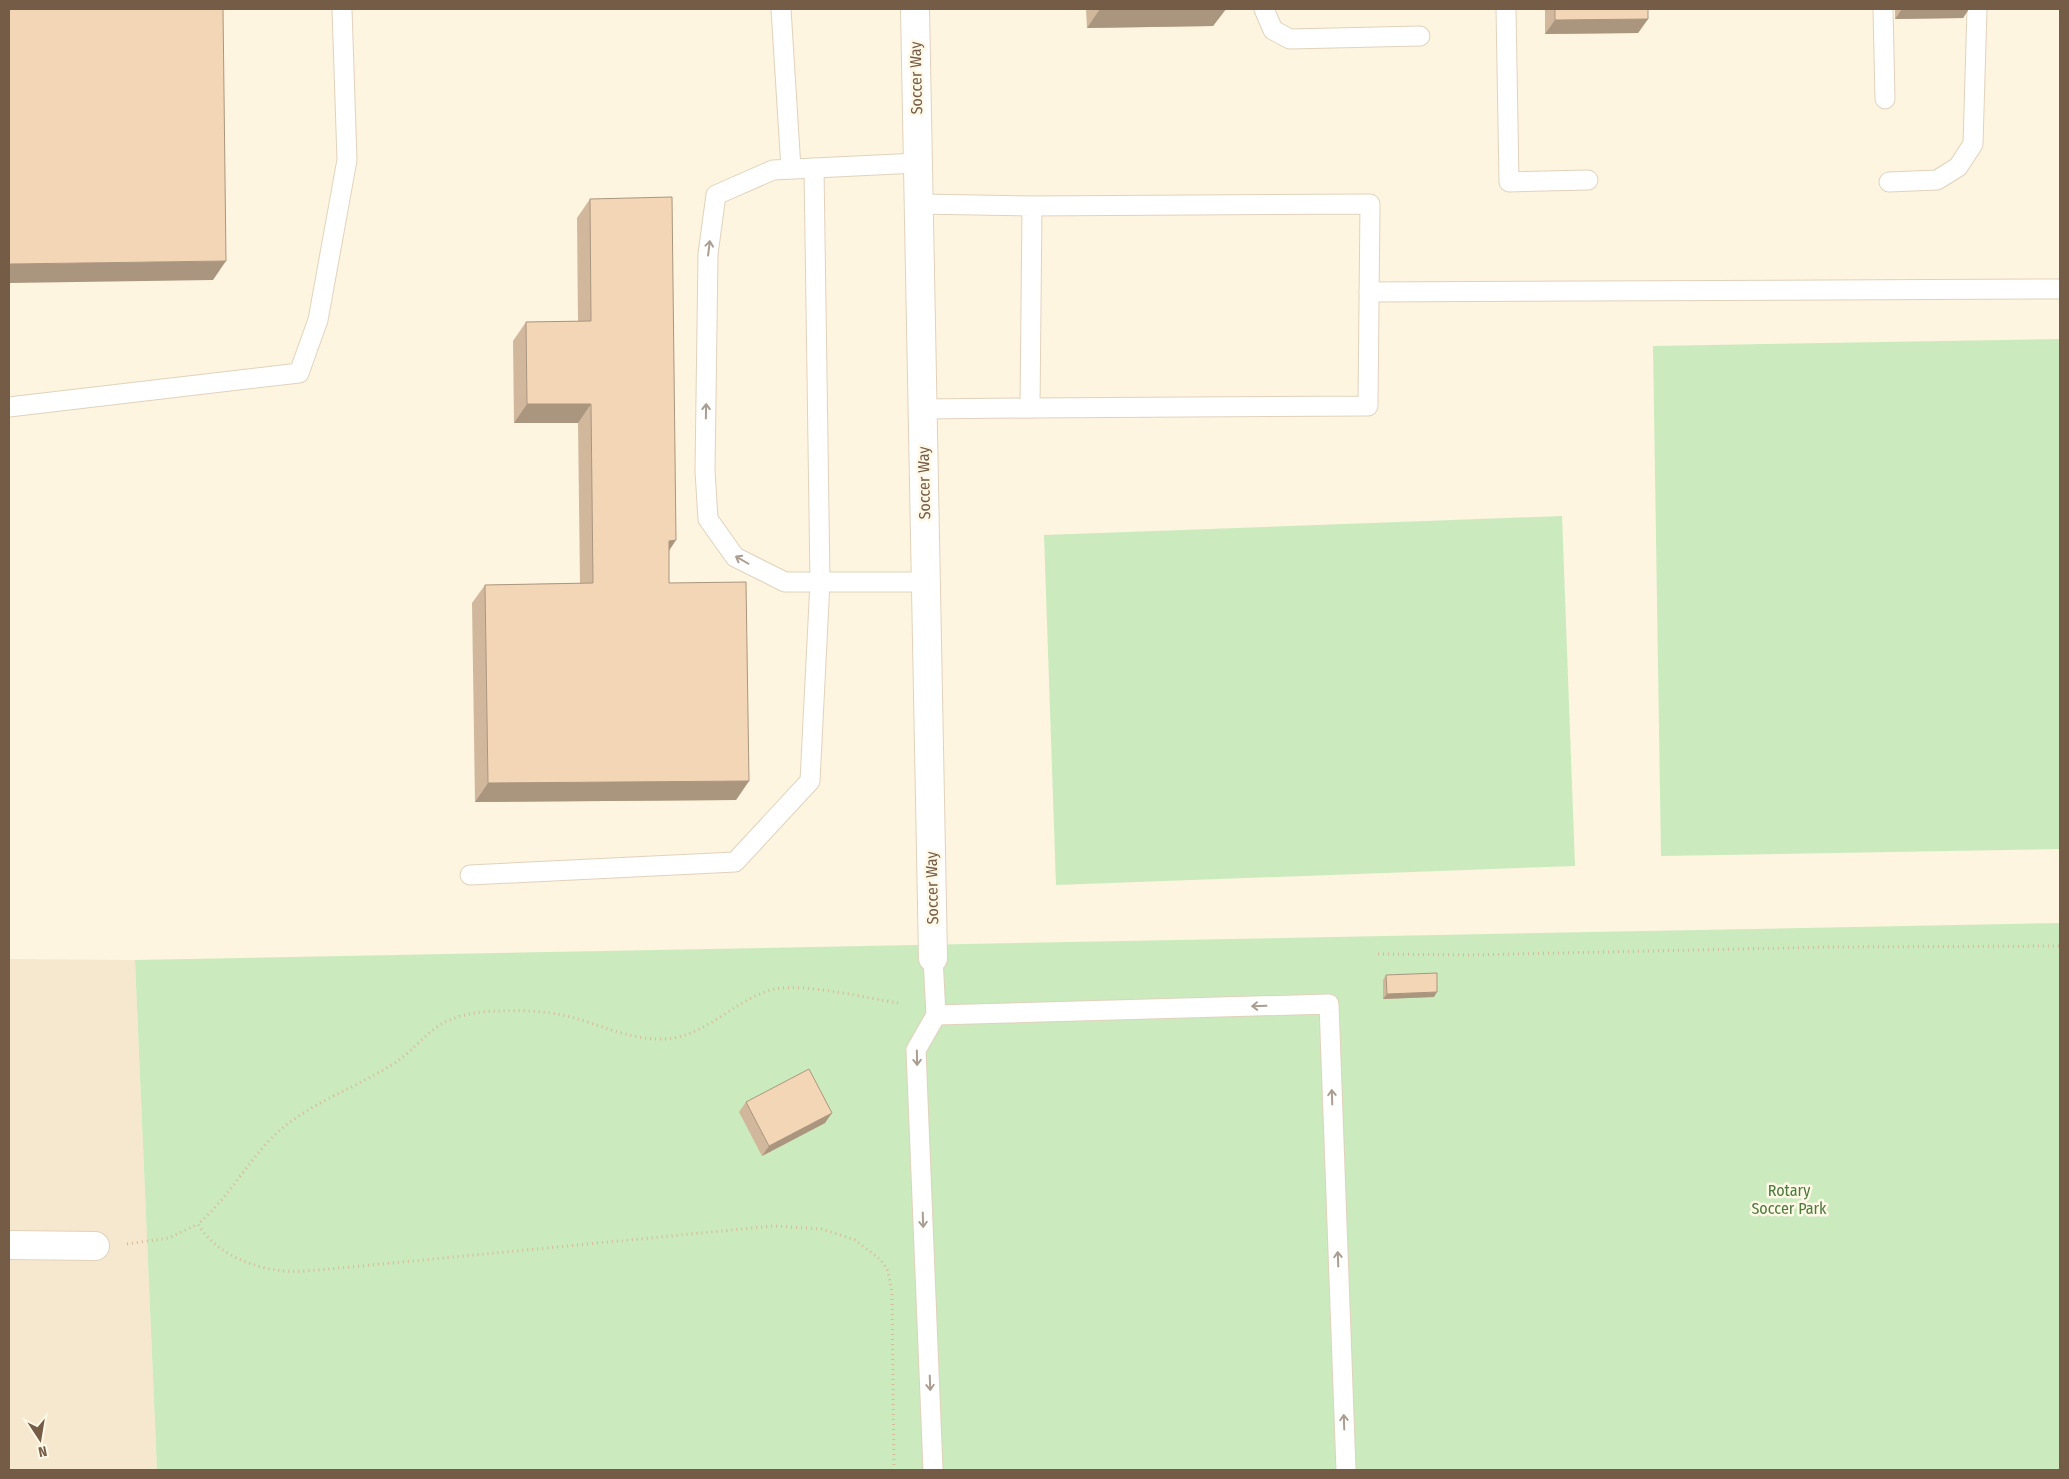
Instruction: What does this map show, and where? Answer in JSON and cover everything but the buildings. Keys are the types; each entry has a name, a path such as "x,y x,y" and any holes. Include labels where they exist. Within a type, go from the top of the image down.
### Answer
{"street":[{"name":"Soccer Way","path":"915,9 933,958"},
{"path":"9,1245 95,1246"}],"lane":[{"path":"9,407 299,374 318,320 347,160 342,9"},
{"path":"781,9 791,169"},
{"path":"1264,9 1273,30 1290,39 1420,36"},
{"path":"1506,9 1509,182 1588,180"},
{"path":"1883,9 1886,99"},
{"path":"1889,182 1937,180 1958,167 1973,144 1977,9"},
{"path":"918,163 773,170 716,195 708,254 706,471 708,519 735,557 785,582 926,582"},
{"path":"470,875 735,862 810,781 820,582 814,168"},
{"path":"918,204 1032,206 1370,204 1368,406 923,409"},
{"path":"1030,408 1032,206"},
{"path":"1369,292 2060,289"},
{"path":"933,958 936,1014 916,1050 933,1470"},
{"path":"936,1014 1329,1004 1346,1470"}],"path":[{"path":"1378,954 1471,955 1820,947 2060,946"},
{"path":"95,1246 132,1244 169,1238 198,1224 234,1187 265,1145 290,1122 398,1060 444,1023 472,1013 499,1010 557,1015 635,1037 664,1039 684,1036 710,1023 751,998 776,989 839,993 898,1003"},
{"path":"198,1224 207,1239 232,1256 276,1270 347,1268 773,1226 822,1229 855,1240 880,1260 888,1271 892,1292 894,1470"}],"shaded area":[{"path":"9,959 135,960 157,1470 9,1470"}],"green space":[{"path":"2060,339 2060,849 1661,856 1653,346"},
{"path":"1562,516 1575,866 1056,885 1044,535"},
{"name":"Rotary Soccer Park","path":"2060,923 2060,1470 157,1470 135,960"}]}
